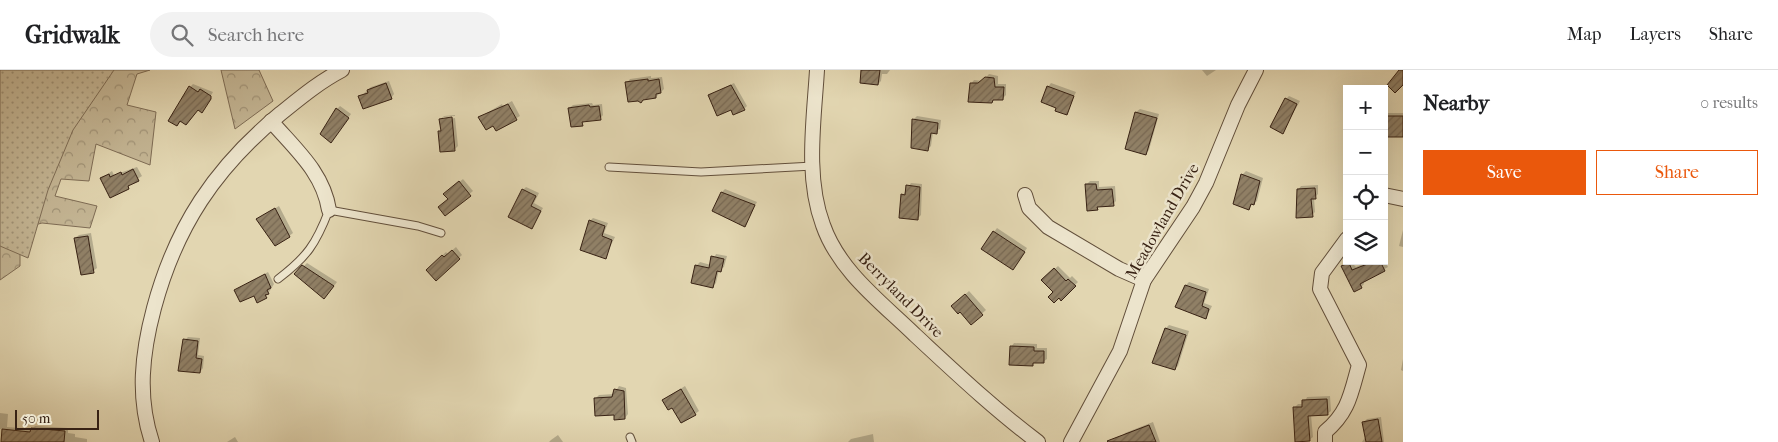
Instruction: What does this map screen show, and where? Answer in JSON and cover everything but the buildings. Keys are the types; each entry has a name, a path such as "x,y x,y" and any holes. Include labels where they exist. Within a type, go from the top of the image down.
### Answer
{"street":[{"path":"152,442 144,408 142,366 160,284 171,255 201,199 248,141 303,94 342,70"},
{"name":"Berryland Drive","path":"817,70 813,138 815,194 822,225 847,268 975,391 1038,442"},
{"name":"Meadowland Drive","path":"1071,442 1120,351 1144,280 1193,208 1206,183 1238,105 1256,70"},
{"path":"271,122 315,171 322,183 329,210"},
{"path":"1025,195 1029,208 1048,227 1119,268 1144,280"},
{"path":"1388,196 1403,199"},
{"path":"1325,442 1325,432 1338,421 1346,409 1359,365 1320,289 1322,273 1343,244"}],"lane":[{"path":"609,167 701,172 814,166"},
{"path":"278,279 300,262 318,238 329,210 418,226 441,233"}],"green space":[{"path":"0,70 150,70 137,74 127,105 156,112 150,165 96,144 89,181 61,179 55,196 97,206 90,228 42,223 20,229 20,266 0,280"},
{"path":"0,70 114,70 73,130 48,190 28,258 0,246"},
{"path":"221,70 259,70 273,101 235,129"}]}
